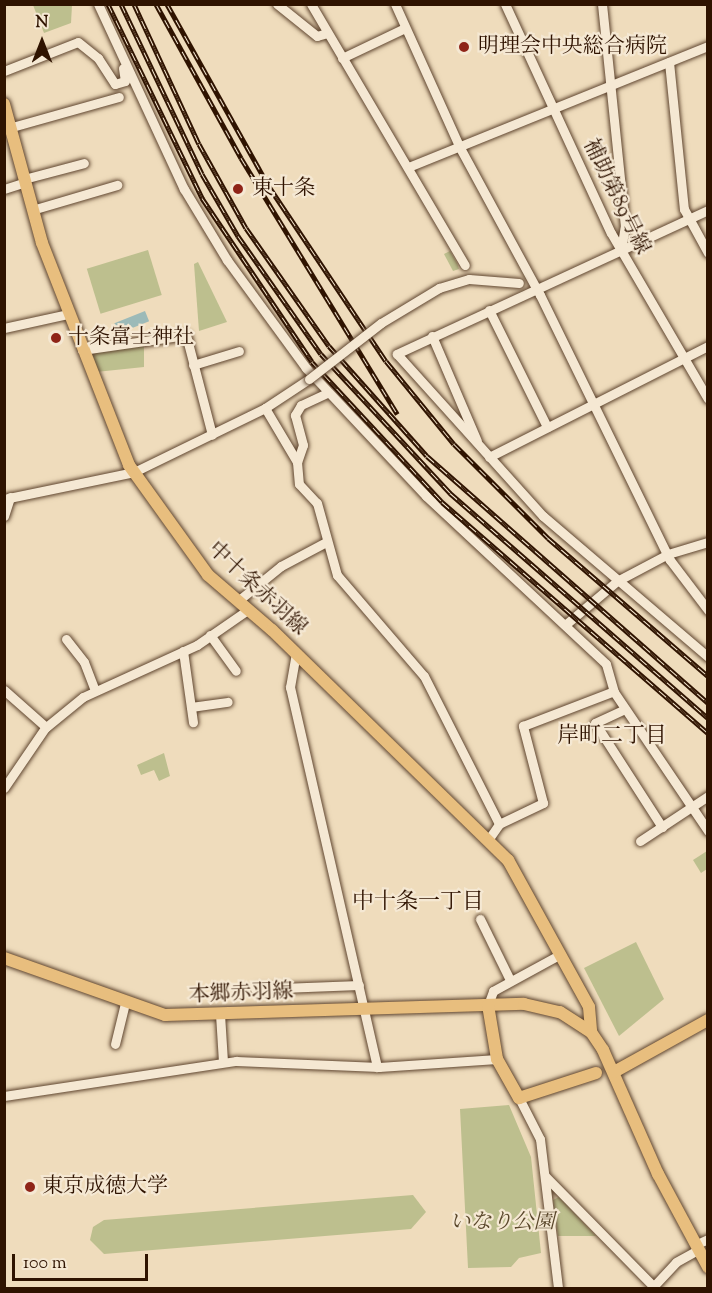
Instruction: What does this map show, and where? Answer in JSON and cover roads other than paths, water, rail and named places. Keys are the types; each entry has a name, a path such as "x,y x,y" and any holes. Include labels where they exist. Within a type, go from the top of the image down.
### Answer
{"main road":[{"name":"中十条赤羽線","path":"4,104 12,127 32,210 68,314 134,472 197,562 296,653 488,840 517,872 589,1007 591,1032"},
{"name":"本郷赤羽線","path":"4,958 125,1003 165,1015 488,1005 542,1006 591,1032"},
{"path":"488,1005 497,1059 519,1098 596,1073"},
{"path":"614,1072 708,1020"},
{"path":"591,1032 614,1072 708,1267"}],"street":[{"path":"98,4 202,222 327,393 426,495 606,664 614,691 624,709 708,831"},
{"path":"277,4 317,36 327,33"},
{"path":"311,4 342,58 411,166 465,266"},
{"path":"395,4 459,146 536,287 668,554 708,610"},
{"name":"補助第89号線","path":"505,4 552,108 621,249 708,399"},
{"path":"602,4 625,225 621,249"},
{"path":"342,58 405,28"},
{"path":"4,71 78,42 121,85 122,56"},
{"path":"411,166 708,46"},
{"path":"669,62 688,218 708,253"},
{"path":"12,127 119,97"},
{"path":"4,189 24,180 84,163"},
{"path":"32,210 117,186"},
{"path":"708,210 536,287 397,354 543,516 708,657"},
{"path":"4,516 7,498 134,472 265,408 309,379 381,323 439,288 469,279 519,283 536,287"},
{"path":"489,310 547,427"},
{"path":"4,328 68,314"},
{"path":"82,350 186,335 212,435"},
{"path":"432,336 478,442"},
{"path":"489,457 708,346"},
{"path":"193,365 239,351"},
{"path":"327,393 296,412 303,445 297,462 299,484 317,503 324,543 342,585 429,683 499,824"},
{"path":"265,408 297,462"},
{"path":"565,625 617,581 668,554 708,542"},
{"path":"4,788 46,727 95,690 183,651 210,635 282,566 324,543"},
{"path":"210,635 236,671"},
{"path":"66,639 84,662 95,690"},
{"path":"183,651 193,722"},
{"path":"296,653 291,687 377,1067"},
{"path":"4,690 46,727"},
{"path":"488,840 499,824 543,803 523,726 614,691"},
{"path":"191,707 228,702"},
{"path":"624,709 595,723 662,827"},
{"path":"640,841 708,796"},
{"path":"480,919 510,980"},
{"path":"488,1005 493,991 561,954"},
{"path":"255,989 359,985"},
{"path":"115,1044 125,1003"},
{"path":"220,1014 223,1062"},
{"path":"4,1096 147,1078 223,1062 377,1067 497,1059"},
{"path":"519,1098 538,1130 558,1288"},
{"path":"545,1176 653,1288 676,1262 708,1239"}],"water":[{"path":"145,311 149,321 119,334 114,323"}],"railway":[{"path":"108,4 202,198 312,362 442,502 708,733"},
{"path":"121,4 202,174 238,236 321,354 450,493 708,718"},
{"path":"134,4 199,144 246,228 329,346 427,456 708,703"},
{"path":"156,4 241,158 397,414"},
{"path":"167,4 270,188 386,361 454,444 548,538 708,676"}],"place":[{"name":"明理会中央総合病院","path":"464,47"},
{"name":"東十条","path":"238,189"},
{"name":"十条富士神社","path":"56,338"},
{"name":"東京成徳大学","path":"30,1187"}],"district":[{"name":"岸町二丁目","path":"612,738"},
{"name":"中十条一丁目","path":"418,904"}],"park label":[{"name":"いなり公園","path":"502,1223"}]}
